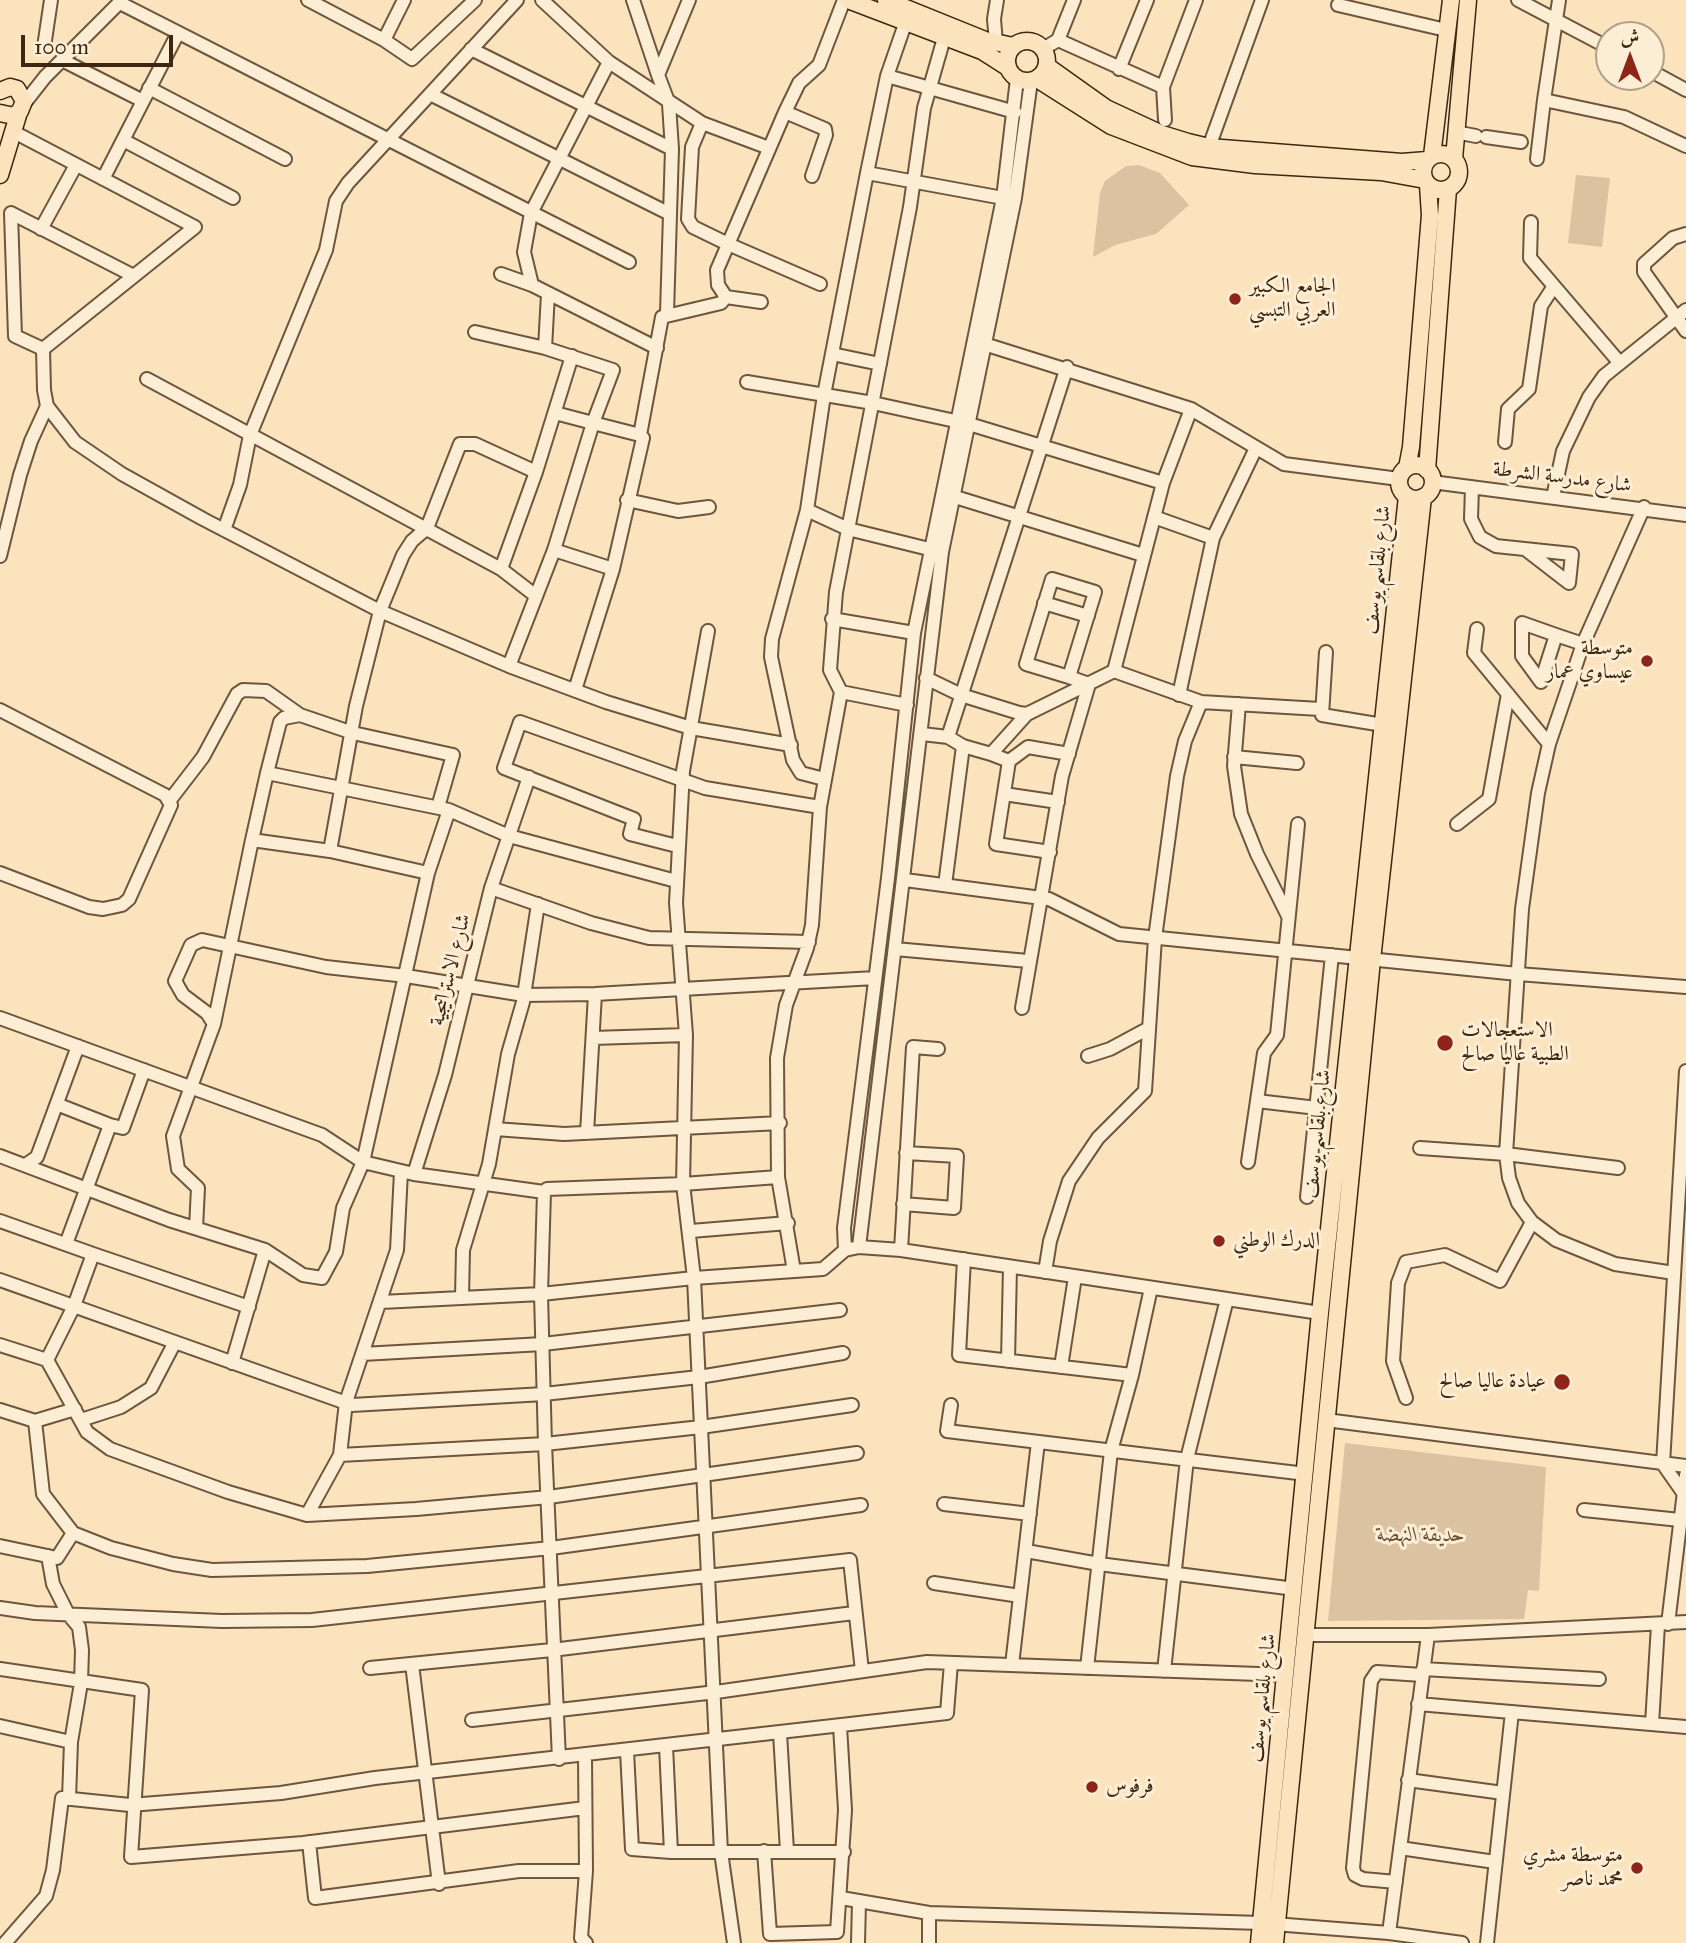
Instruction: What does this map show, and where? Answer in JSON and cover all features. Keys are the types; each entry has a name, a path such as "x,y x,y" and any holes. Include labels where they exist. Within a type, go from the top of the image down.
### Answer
{"main road":[{"path":"846,0 1030,70 1111,126 1192,157 1255,165 1381,172 1426,183 1438,190 1448,189"},
{"path":"886,0 996,43 1013,46 1032,42 1030,70"},
{"path":"1451,0 1430,158 1423,170 1430,215 1412,447 1400,488 1415,497 1431,490 1448,189 1459,176 1454,159 1455,132 1468,0"},
{"path":"1013,46 1006,60 1091,99 1133,122 1161,134 1209,147 1402,162 1444,154 1454,159"},
{"path":"0,175 23,98 7,85"},
{"path":"0,113 10,116 21,109"},
{"path":"1403,473 1418,465 1430,476"},
{"name":"شارع بلقاسم يوسف","path":"1259,1943 1269,1924 1306,1635 1383,725 1415,497"},
{"name":"شارع بلقاسم يوسف","path":"1275,1943 1269,1924 1286,1675 1320,1313 1365,959 1415,497"}],"street":[{"path":"44,47 51,0"},
{"path":"309,0 384,40 412,59 475,0"},
{"path":"384,40 404,0"},
{"path":"224,530 240,485 250,435 326,250 336,201 348,183 517,0"},
{"path":"541,0 609,62 669,104 702,124 769,148"},
{"path":"633,0 669,104 672,149 667,313"},
{"path":"658,75 689,0"},
{"path":"726,298 715,278 728,244 799,83 819,65 846,0"},
{"path":"996,43 993,19 997,0"},
{"path":"859,1247 894,949 905,880 926,678 952,496 969,424 1015,113 1030,70 1058,40 1074,0"},
{"path":"1119,69 1147,0"},
{"path":"1165,120 1163,87 1196,0"},
{"path":"1209,147 1262,0"},
{"path":"1518,0 1595,41"},
{"path":"1537,159 1529,143 1544,100 1554,19 1559,0"},
{"path":"21,109 45,77 121,2 629,262"},
{"path":"1338,5 1446,30"},
{"path":"824,779 801,773 793,760 774,682 772,639 807,510 824,395 867,173 887,76 905,24"},
{"path":"103,179 178,33"},
{"path":"794,1271 788,1223 778,1177 780,1123 777,1058 786,1005 808,942 817,872 820,807 841,692 830,670 832,619 914,181 928,89 944,38"},
{"path":"1058,40 1163,87"},
{"path":"471,49 672,149"},
{"path":"64,61 143,102"},
{"path":"532,285 524,252 531,213 609,62"},
{"path":"845,1250 844,1228 914,633 955,421 980,343 1016,198 1030,70"},
{"path":"887,76 1015,113"},
{"path":"7,85 45,77"},
{"path":"1665,79 1686,90"},
{"path":"149,88 285,159"},
{"path":"430,94 670,214"},
{"path":"1544,100 1624,117 1686,146"},
{"path":"785,112 825,129 812,176"},
{"path":"702,124 692,147 688,219 693,227 820,284"},
{"path":"12,131 195,227 43,349"},
{"path":"1455,132 1529,143"},
{"path":"123,140 233,198"},
{"path":"41,229 76,165"},
{"path":"867,173 1003,198"},
{"path":"43,349 15,336 11,213 134,276"},
{"path":"1531,222 1530,258 1619,362"},
{"path":"1686,234 1673,238 1644,264 1644,272 1682,313 1686,331"},
{"path":"501,274 532,285 657,348"},
{"path":"1505,442 1508,410 1529,389 1541,306 1554,286"},
{"path":"545,348 548,294"},
{"path":"575,690 613,569 643,438 640,435 662,317 667,313 714,305 726,298 761,302"},
{"path":"1553,497 1563,451 1575,423 1604,376 1682,313"},
{"path":"475,332 545,348 612,370 554,550 509,666"},
{"path":"980,343 1067,368 1191,409 1293,467 1403,473"},
{"path":"43,349 47,406 88,453 224,530 380,611 509,666 691,729 791,745"},
{"path":"832,354 880,364"},
{"path":"501,569 536,472 572,356"},
{"path":"948,737 1067,368"},
{"path":"147,379 501,569 536,596"},
{"path":"747,382 873,403 969,424 1163,483"},
{"path":"0,556 20,475 31,441 47,406"},
{"path":"1114,671 1163,483 1191,409"},
{"path":"555,413 640,435"},
{"path":"330,851 356,706 380,611 404,555 412,541 427,528 460,444 475,443 536,472"},
{"path":"1179,695 1213,538 1256,448"},
{"name":"شارع مدرسة الشرطة","path":"1430,476 1472,487 1644,507 1686,515"},
{"path":"1472,487 1471,519 1480,537 1496,546 1525,549"},
{"path":"952,496 1143,555"},
{"path":"627,500 678,511 709,507"},
{"path":"1644,507 1583,644 1549,744 1528,847 1506,1154 1509,1178 1518,1203 1532,1222 1556,1240 1586,1254 1639,1269 1678,1267"},
{"path":"807,510 848,529 929,549"},
{"path":"1154,517 1213,538"},
{"path":"554,550 613,569"},
{"path":"1069,677 1095,592 1052,579 1026,664 1089,684"},
{"path":"1044,603 1088,616"},
{"path":"832,619 914,633"},
{"path":"1477,629 1474,653 1549,744"},
{"path":"708,631 682,778 676,881 686,1035 683,1184 691,1231 694,1278 705,1527 716,1692 721,1852 734,1943"},
{"path":"1556,635 1583,644"},
{"path":"1326,652 1320,709 1326,718 1383,725"},
{"path":"991,754 1027,713 1114,671 1201,702 1320,709"},
{"path":"926,678 961,695 1027,713"},
{"path":"1022,1008 1028,961 1043,898 1058,803 1089,684"},
{"path":"0,873 89,906 103,909 122,905 129,899 170,811 170,800 203,757 237,694 243,690 266,691 300,715 353,733 453,755 363,1162 343,1208 336,1252 322,1278 303,1275 265,1250 195,1228 27,1164 0,1157"},
{"path":"841,692 907,705"},
{"path":"1457,824 1489,799 1508,694"},
{"path":"1045,1272 1050,1241 1069,1181 1098,1138 1145,1091 1155,938 1177,776 1185,741 1201,702"},
{"path":"1239,704 1234,757 1235,787 1248,835 1289,916"},
{"path":"0,710 170,800"},
{"path":"195,1228 198,1188 178,1169 173,1136 189,1086 214,1024 252,840 281,722 284,718 300,715"},
{"path":"677,846 630,834 634,819 505,768 520,722 705,788 820,807"},
{"path":"922,734 948,737 963,746 1009,761"},
{"path":"945,885 963,746"},
{"path":"1050,852 996,844 1009,761 1028,747 1069,754"},
{"path":"1234,757 1297,763"},
{"path":"267,773 443,809 509,836 676,881"},
{"name":"شارع الاستراتيجية","path":"414,1174 468,986 491,888 529,777"},
{"path":"1004,794 1058,803"},
{"path":"1248,1162 1264,1053 1277,1035 1298,824"},
{"path":"252,840 330,851 428,873"},
{"path":"905,880 1043,898 1063,905 1108,931 1155,938 1518,974 1686,987"},
{"path":"491,888 591,923 649,938 678,941 808,942"},
{"path":"462,1297 463,1250 483,1186 508,1054 524,995 538,904"},
{"path":"214,1024 207,1013 183,995 175,981 196,941 210,940 326,967 406,976 524,995 595,995 875,978"},
{"path":"894,949 1028,961"},
{"path":"1307,1197 1332,956"},
{"path":"587,1133 595,995"},
{"path":"0,1018 322,1135 363,1162 401,1172 483,1186 544,1192 547,1189 778,1177"},
{"path":"1088,1056 1127,1041 1149,1028"},
{"path":"593,1038 686,1035"},
{"path":"27,1164 37,1157 78,1046"},
{"path":"901,1250 913,1048 938,1049"},
{"path":"58,1105 123,1128 144,1070"},
{"path":"1684,1493 1663,1464 1678,1267 1686,1072"},
{"path":"1257,1101 1317,1108"},
{"path":"495,1129 587,1133 780,1123"},
{"path":"66,1244 110,1125"},
{"path":"1420,1148 1506,1154 1618,1168"},
{"path":"903,1204 954,1208 957,1156 906,1153"},
{"path":"307,1515 340,1455 346,1402 397,1250 401,1172"},
{"path":"544,1192 541,1294 551,1548 552,1650 559,1759"},
{"path":"0,1221 248,1307"},
{"path":"1406,1398 1393,1361 1398,1283 1406,1262 1445,1255 1500,1281 1532,1222"},
{"path":"691,1231 788,1223"},
{"path":"381,1302 541,1294 694,1278 823,1269 845,1250 859,1247 964,1259 1320,1313"},
{"path":"232,1363 265,1250"},
{"path":"93,1254 74,1306 47,1360 51,1372 87,1432 110,1449 228,1492 307,1515 416,1509 549,1497 857,1453"},
{"path":"964,1259 959,1355 1132,1376"},
{"path":"1008,1361 1010,1267"},
{"path":"1061,1367 1074,1277"},
{"path":"0,1280 352,1405 544,1394 699,1377 843,1353"},
{"path":"1087,1668 1111,1451 1132,1376 1151,1288"},
{"path":"1164,1671 1187,1460 1227,1299"},
{"path":"362,1354 543,1344 840,1310"},
{"path":"0,1410 36,1421 121,1407 151,1388 175,1342"},
{"path":"0,1345 47,1360"},
{"path":"340,1455 545,1444 701,1427 852,1405"},
{"path":"951,1405 947,1431 1306,1474"},
{"path":"1326,1420 1686,1466"},
{"path":"36,1421 43,1494 73,1533 111,1548 173,1564 212,1570 367,1566 551,1548 862,1505"},
{"path":"1012,1665 1038,1442"},
{"path":"1652,1724 1663,1624 1682,1528 1686,1475"},
{"path":"944,1504 1030,1514"},
{"path":"1584,1510 1682,1528"},
{"path":"0,1546 57,1558 73,1533"},
{"path":"1026,1551 1175,1575 1295,1589"},
{"path":"48,1556 53,1584 68,1614 79,1626 81,1683 71,1742 69,1799"},
{"path":"0,1608 222,1621 312,1620 850,1560 862,1671"},
{"path":"934,1583 1020,1595"},
{"path":"370,1668 552,1650 854,1613"},
{"path":"1306,1635 1428,1635 1686,1622"},
{"path":"1389,1933 1428,1635"},
{"path":"472,1720 716,1692 927,1662 1286,1675"},
{"path":"5,1943 46,1896 53,1870 62,1798 137,1804 281,1793 423,1773 585,1757 947,1713 951,1663"},
{"path":"412,1664 423,1773 439,1884"},
{"path":"0,1669 142,1690 137,1804 131,1857 309,1842 585,1808"},
{"path":"1396,1882 1363,1879 1355,1875 1353,1868 1371,1681 1377,1672 1599,1679"},
{"path":"1418,1704 1686,1727"},
{"path":"1487,1943 1512,1712"},
{"path":"0,1726 71,1742"},
{"path":"764,1851 770,1934 837,1932 844,1852 840,1726"},
{"path":"780,1733 787,1851"},
{"path":"666,1746 671,1852"},
{"path":"628,1751 632,1849 671,1852 844,1852"},
{"path":"585,1757 586,1871 581,1938 586,1943"},
{"path":"1408,1780 1503,1793"},
{"path":"309,1842 315,1898 439,1884 519,1871 586,1871"},
{"path":"1400,1848 1495,1862"},
{"path":"841,1898 929,1913 1269,1924 1389,1933 1462,1943"},
{"path":"858,1943 859,1901"},
{"path":"929,1913 929,1943"}],"green space":[{"path":"1139,165 1160,173 1189,205 1156,234 1115,245 1093,257 1100,193 1105,181 1126,166"},
{"path":"1576,175 1610,178 1602,247 1568,243"},
{"name":"حديقة النهضة","path":"1345,1443 1546,1467 1539,1591 1528,1590 1524,1619 1328,1621"}],"place":[{"name":"الجامع الكبير العربي التبسي","path":"1235,299"},
{"name":"متوسطة عيساوي عمار","path":"1647,661"},
{"name":"الاستعجالات الطبية عاليا صالح","path":"1445,1043"},
{"name":"الدرك الوطني","path":"1219,1241"},
{"name":"عيادة عاليا صالح","path":"1562,1382"},
{"name":"فرفوس","path":"1092,1787"},
{"name":"متوسطة مشري محمد ناصر","path":"1637,1868"}]}
